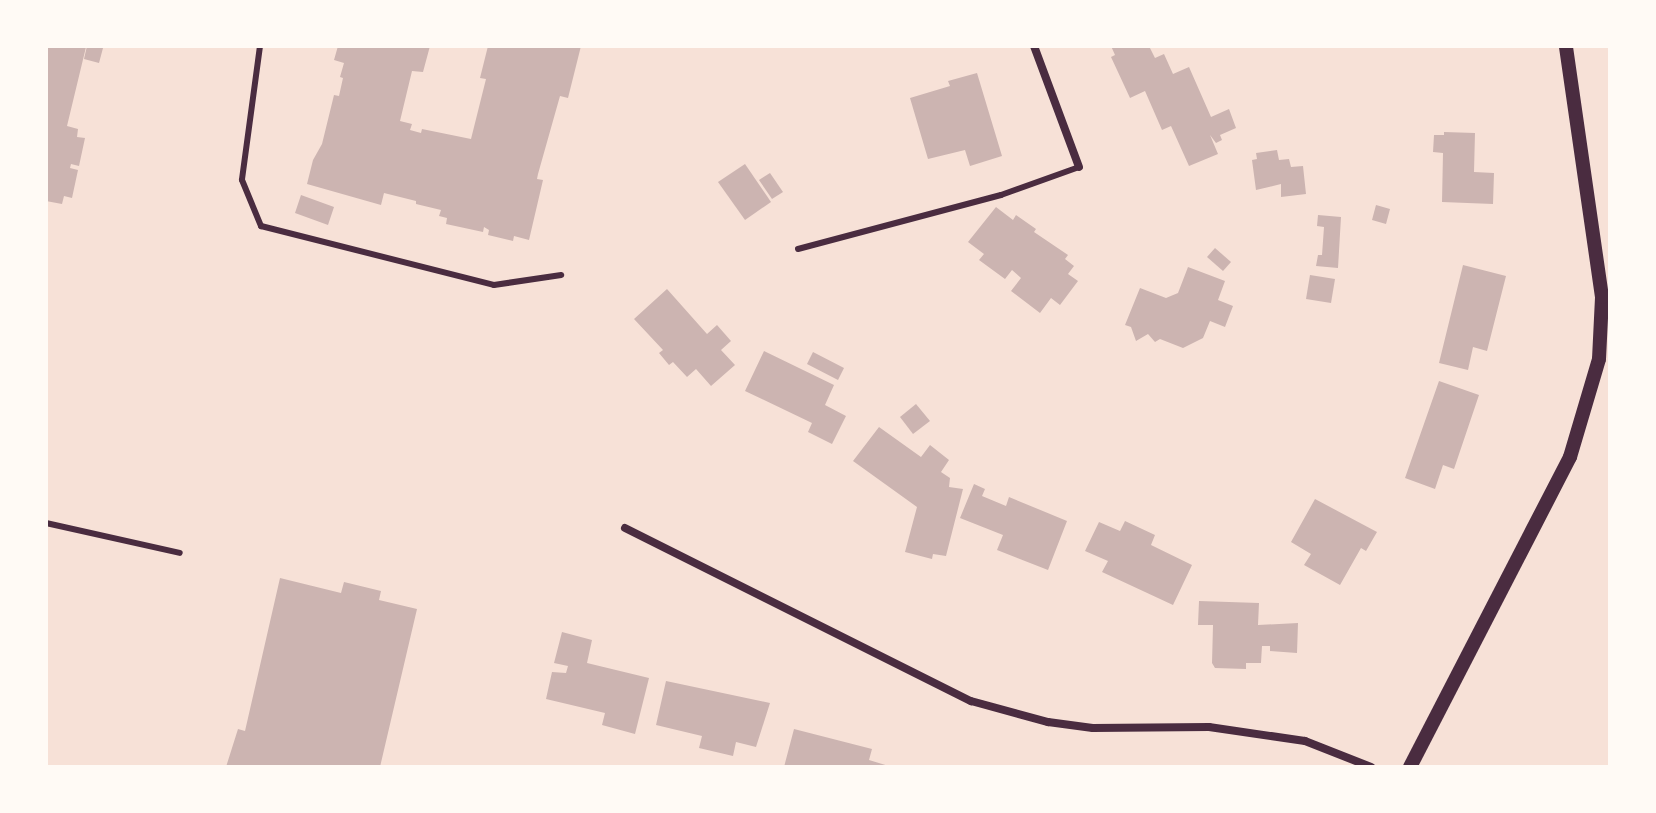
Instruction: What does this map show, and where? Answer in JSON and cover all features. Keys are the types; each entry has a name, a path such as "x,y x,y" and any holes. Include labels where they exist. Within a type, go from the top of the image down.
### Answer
{"street":[{"path":"1034,46 1079,167"},
{"path":"1410,767 1570,457 1599,359 1602,297 1566,46"},
{"path":"625,528 971,701 1048,722 1093,728 1209,727 1305,741 1371,767"}],"lane":[{"path":"260,46 242,180 261,226 494,285 561,275"},
{"path":"798,249 1001,195 1079,167"},
{"path":"46,523 180,553"}],"building":[{"path":"46,46 86,47 67,126 78,129 77,137 85,138 79,166 71,164 70,168 78,170 72,198 64,196 62,204 46,201"},
{"path":"87,46 103,48 99,63 84,59"},
{"path":"338,46 430,46 423,72 412,71 400,121 412,124 410,130 421,133 422,129 471,139 486,79 480,78 488,46 581,46 568,98 560,96 538,174 537,179 543,180 529,240 514,236 513,241 488,235 489,230 484,227 483,232 446,224 447,218 439,216 441,210 416,204 416,201 384,193 381,205 307,184 313,160 322,144 334,95 339,96 344,63 334,60"},
{"path":"1111,46 1149,46 1155,58 1164,54 1173,74 1189,67 1211,117 1229,109 1236,128 1220,135 1222,140 1216,143 1210,135 1218,154 1189,166 1171,126 1162,130 1145,91 1130,98 1111,57 1115,55"},
{"path":"977,73 1002,156 970,166 965,150 928,159 910,98 950,86 948,81"},
{"path":"1444,132 1475,133 1474,172 1494,173 1493,204 1442,202 1443,153 1433,152 1434,135 1444,135"},
{"path":"1277,150 1279,160 1289,159 1291,167 1303,166 1306,194 1281,197 1281,184 1256,190 1252,160 1257,159 1256,153"},
{"path":"745,164 771,202 745,220 718,182"},
{"path":"770,173 783,192 772,199 759,180"},
{"path":"301,195 334,207 328,225 295,213"},
{"path":"1376,205 1390,209 1386,224 1372,220"},
{"path":"996,207 1013,220 1016,215 1036,229 1034,232 1068,255 1065,259 1074,266 1068,274 1078,281 1060,305 1051,298 1040,313 1011,291 1021,278 1012,270 1005,279 979,260 984,254 968,242"},
{"path":"1318,215 1341,217 1338,268 1316,266 1318,255 1322,255 1324,227 1317,226"},
{"path":"1215,248 1231,262 1223,271 1207,257"},
{"path":"1463,265 1506,276 1487,351 1473,347 1468,370 1439,363"},
{"path":"1188,267 1225,281 1218,300 1233,306 1225,327 1210,321 1203,338 1183,348 1160,339 1155,342 1148,334 1136,341 1131,327 1125,325 1140,288 1166,298 1178,293"},
{"path":"1310,275 1335,279 1331,303 1306,299"},
{"path":"667,289 707,334 717,325 731,341 721,350 735,365 711,386 696,369 687,377 673,362 669,365 659,353 663,350 634,319"},
{"path":"764,351 834,385 825,405 846,416 832,444 808,432 812,423 745,391"},
{"path":"813,352 844,368 838,380 807,364"},
{"path":"1439,381 1479,395 1454,469 1443,465 1435,489 1405,478"},
{"path":"916,404 930,421 913,434 900,417"},
{"path":"879,427 921,457 930,445 949,460 941,472 950,478 949,487 963,489 946,556 933,554 932,559 905,552 917,507 853,461"},
{"path":"974,484 985,489 982,496 1006,506 1009,497 1067,521 1048,570 997,550 1003,535 960,518"},
{"path":"1315,499 1377,532 1366,551 1361,548 1340,585 1304,565 1311,554 1291,542"},
{"path":"1125,521 1155,535 1151,545 1192,565 1173,605 1102,572 1108,561 1085,551 1099,522 1120,531"},
{"path":"280,578 341,593 344,582 381,591 379,600 417,609 380,767 226,767 238,729 245,731"},
{"path":"1199,601 1259,603 1258,625 1298,623 1297,653 1270,651 1270,646 1262,646 1261,663 1246,663 1246,669 1215,668 1212,663 1213,625 1198,625"},
{"path":"562,632 592,640 587,663 649,678 635,734 602,725 605,713 546,699 552,672 566,673 568,666 554,663"},
{"path":"666,681 770,703 756,747 736,742 733,756 699,748 702,736 656,725"},
{"path":"794,729 872,749 869,760 892,767 784,767"}]}
